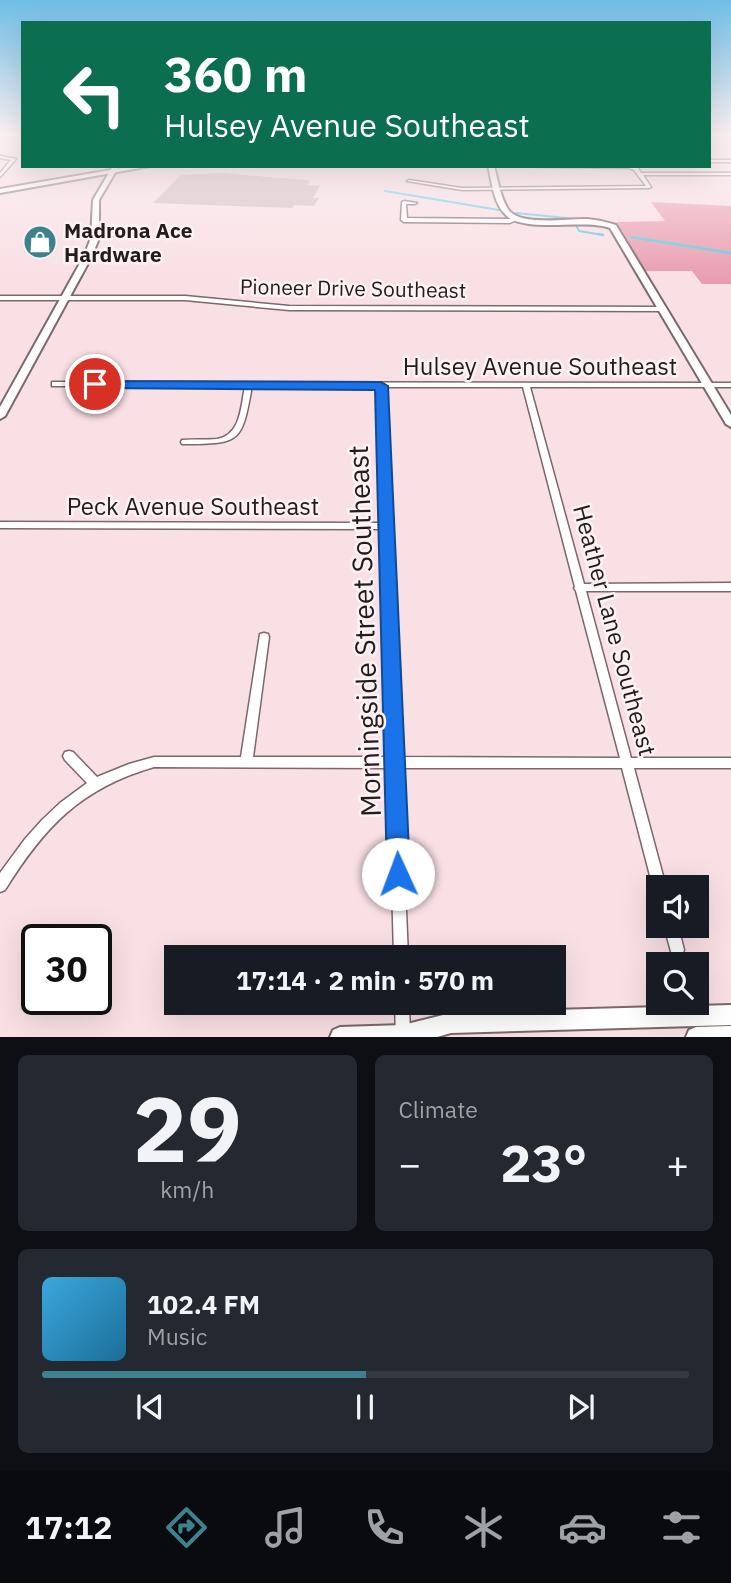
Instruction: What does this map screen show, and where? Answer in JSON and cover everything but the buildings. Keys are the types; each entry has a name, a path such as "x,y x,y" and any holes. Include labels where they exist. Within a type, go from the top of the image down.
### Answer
{"main road":[{"path":"0,191 53,182"},
{"path":"93,182 101,188"},
{"path":"0,416 67,297 92,246 94,211 105,182"},
{"path":"496,182 507,214 515,219 589,220 611,225 664,309 731,425"},
{"path":"340,1037 409,1036 451,1023 497,1029 731,1016"},
{"path":"696,1037 731,1036"}],"street":[{"path":"415,182 437,188 498,189 648,188 645,182"},
{"path":"415,203 404,202 404,220 515,219"},
{"name":"Pioneer Drive Southeast","path":"0,298 185,298 289,308 664,309"},
{"name":"Hulsey Avenue Southeast","path":"55,384 731,385"},
{"name":"Heather Lane Southeast","path":"526,385 657,875"},
{"path":"185,442 218,442 235,436 241,427 249,386"},
{"name":"Morningside Street Southeast","path":"381,386 401,945"},
{"name":"Peck Avenue Southeast","path":"0,525 386,526"},
{"path":"579,588 731,587"},
{"path":"246,762 264,637"},
{"path":"68,756 94,782"},
{"path":"0,885 14,861 43,826 94,782 133,766 154,762 731,763"},
{"path":"674,938 677,950"},
{"path":"405,1015 409,1036"}],"shaded area":[{"path":"651,202 731,206 731,284 702,284 692,271 645,271 617,222 665,221"}],"waterway":[{"path":"385,191 499,210"},
{"path":"516,213 566,218"},
{"path":"575,223 579,231 603,235 598,234"},
{"path":"631,237 731,253"}],"place":[{"name":"Madrona Ace Hardware","path":"40,242"}],"route":[{"path":"95,384 381,386 398,874"}]}
